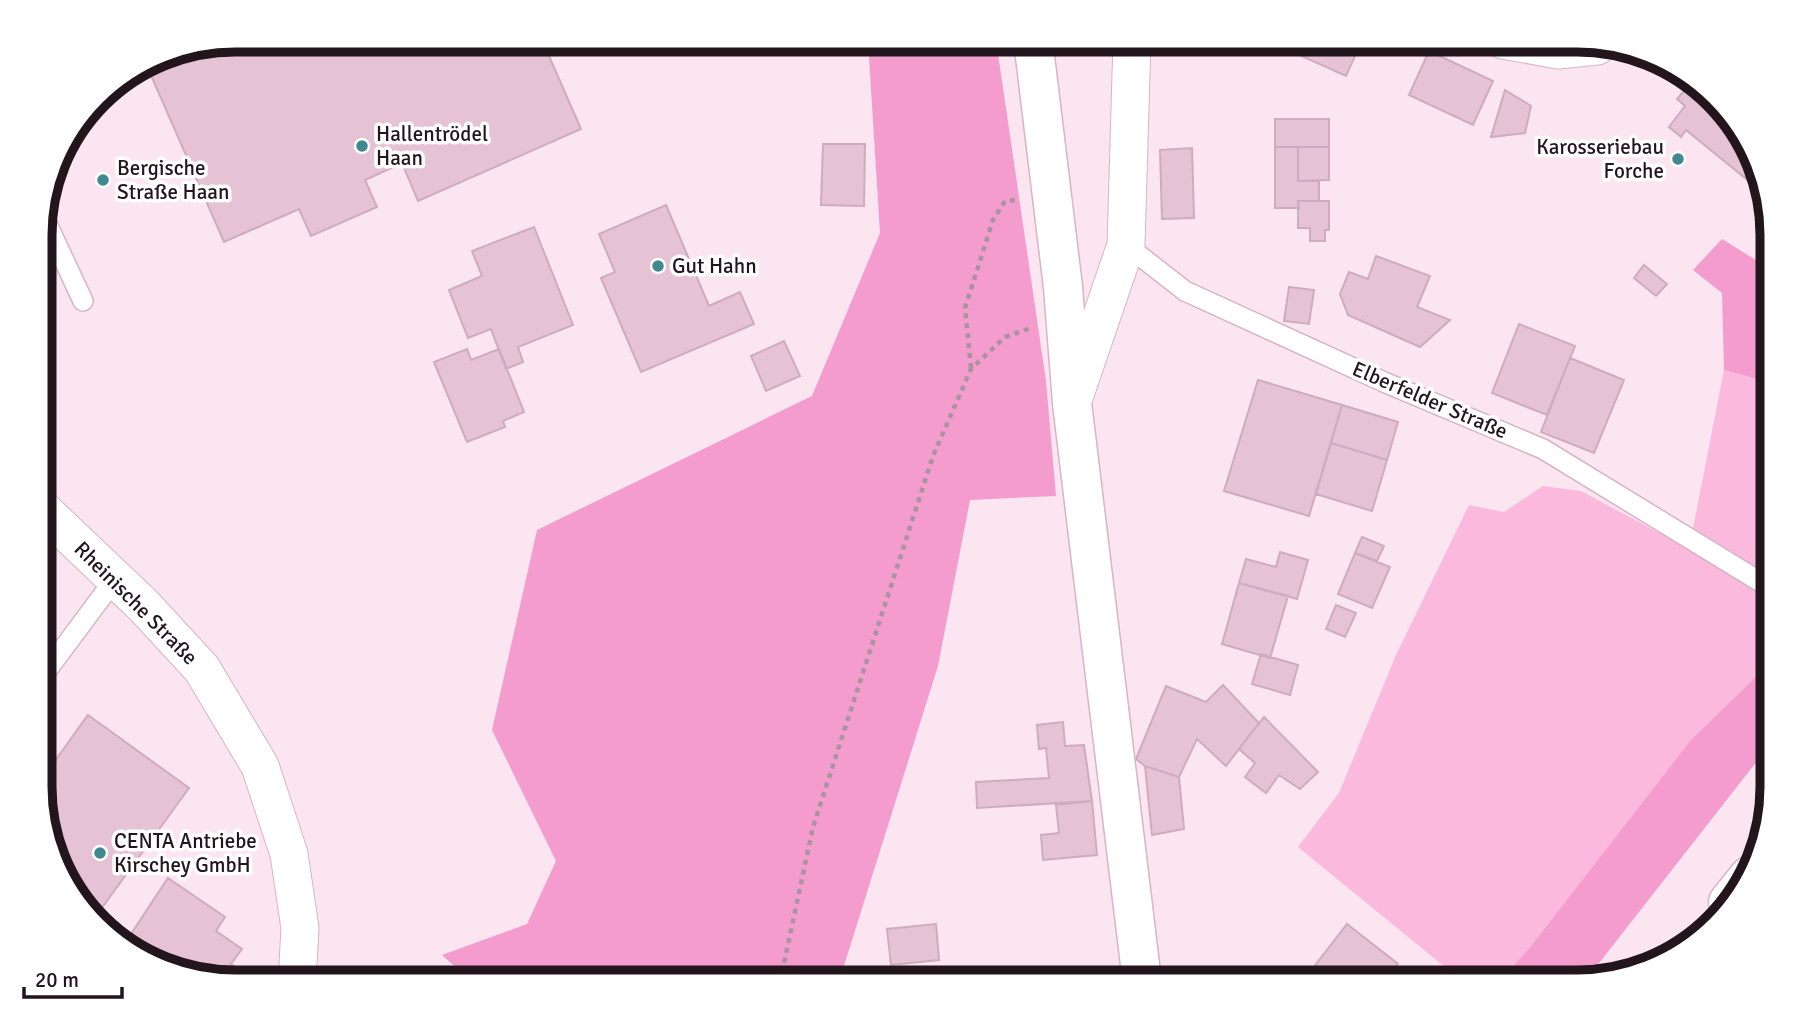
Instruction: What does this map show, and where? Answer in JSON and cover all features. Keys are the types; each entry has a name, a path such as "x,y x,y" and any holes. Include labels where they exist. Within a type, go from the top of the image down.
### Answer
{"main road":[{"path":"1034,52 1141,969"}],"street":[{"path":"1073,403 1126,245 1132,52"},
{"name":"Rheinische Straße","path":"52,519 144,606 201,669 260,766 289,854 300,928 298,970"}],"lane":[{"path":"52,235 83,301"},
{"name":"Elberfelder Straße","path":"1126,245 1185,290 1384,382 1543,449 1760,581"},
{"path":"52,664 115,579"}],"path":[{"path":"971,369 965,309 993,220 1005,201 1052,198"},
{"path":"783,970 813,827 933,456 971,369 1004,337 1065,317"}],"shaded area":[{"path":"998,52 1046,381 1056,496 970,500 938,666 843,970 458,970 442,955 527,924 556,861 492,730 537,530 812,396 880,233 869,57 871,53"},
{"path":"1722,239 1760,263 1760,380 1724,370 1722,293 1693,270"},
{"path":"1724,370 1760,380 1760,673 1690,741 1511,969 1447,969 1298,847 1339,793 1396,655 1469,505 1504,512 1543,486 1581,491 1689,549"},
{"path":"1760,673 1760,757 1595,969 1511,969 1531,946 1690,741"}],"building":[{"path":"1293,52 1357,52 1346,76"},
{"path":"1428,52 1493,81 1473,125 1409,95"},
{"name":"Hallentrödel Haan","path":"224,53 548,53 581,129 418,201 402,163 365,180 377,207 311,236 299,209 224,242 150,74 177,62"},
{"path":"1686,88 1723,124 1742,155 1753,184 1686,130 1681,137 1669,127 1685,106 1677,99"},
{"path":"1505,90 1531,106 1525,133 1491,137"},
{"path":"1275,119 1329,119 1329,147 1275,147"},
{"path":"823,144 865,144 864,206 821,205"},
{"path":"1275,147 1298,147 1298,181 1319,181 1319,201 1298,201 1299,208 1275,208"},
{"path":"1298,147 1329,147 1329,180 1298,181"},
{"path":"1192,148 1194,218 1162,219 1160,150"},
{"path":"1298,201 1329,201 1329,230 1325,230 1325,241 1310,241 1310,228 1298,228"},
{"path":"666,205 709,306 740,292 754,324 641,372 601,278 615,272 599,234"},
{"path":"534,227 573,325 518,347 523,362 506,369 491,329 468,338 449,290 482,276 472,251"},
{"path":"1376,256 1430,276 1417,307 1450,320 1420,347 1348,315 1340,294 1349,272 1368,279"},
{"path":"1644,265 1667,284 1656,296 1634,278"},
{"path":"1289,287 1314,290 1309,324 1284,321"},
{"path":"1519,324 1575,346 1547,415 1492,393"},
{"path":"784,341 800,376 766,391 751,356"},
{"path":"467,349 471,360 499,349 524,412 503,421 505,427 467,442 434,362"},
{"path":"1570,358 1624,380 1594,453 1541,432"},
{"path":"1258,380 1342,405 1309,516 1224,491"},
{"path":"1342,405 1398,422 1387,460 1331,443"},
{"path":"1331,443 1387,460 1372,511 1316,494"},
{"path":"1362,537 1384,546 1377,561 1355,553"},
{"path":"1280,552 1308,560 1297,599 1239,583 1246,559 1276,567"},
{"path":"1355,553 1390,567 1372,608 1338,594"},
{"path":"1239,583 1288,596 1270,658 1222,644"},
{"path":"1336,605 1356,613 1345,637 1326,629"},
{"path":"1261,654 1298,665 1290,695 1252,684"},
{"path":"1223,685 1259,723 1226,766 1197,739 1179,777 1145,766 1136,759 1166,686 1206,702"},
{"name":"CENTA Antriebe Kirschey GmbH","path":"88,715 189,788 101,910 83,888 66,856 54,810 52,765"},
{"path":"1264,717 1318,772 1300,789 1279,775 1266,793 1245,777 1255,763 1239,749"},
{"path":"1063,722 1065,746 1084,745 1092,801 977,808 976,782 1049,778 1046,748 1039,749 1037,725"},
{"path":"1145,766 1179,777 1184,829 1152,835"},
{"path":"1092,801 1097,855 1043,860 1041,835 1059,833 1056,805"},
{"path":"168,878 225,917 216,931 242,949 231,964 239,970 188,963 166,956 130,936"},
{"path":"936,924 939,960 891,965 887,929"},
{"path":"1347,924 1398,964 1394,969 1312,969"}],"place":[{"name":"Hallentrödel Haan","path":"362,146"},
{"name":"Karosseriebau Forche","path":"1678,159"},
{"name":"Bergische Straße Haan","path":"103,180"},
{"name":"Gut Hahn","path":"658,266"},
{"name":"CENTA Antriebe Kirschey GmbH","path":"100,853"}]}
